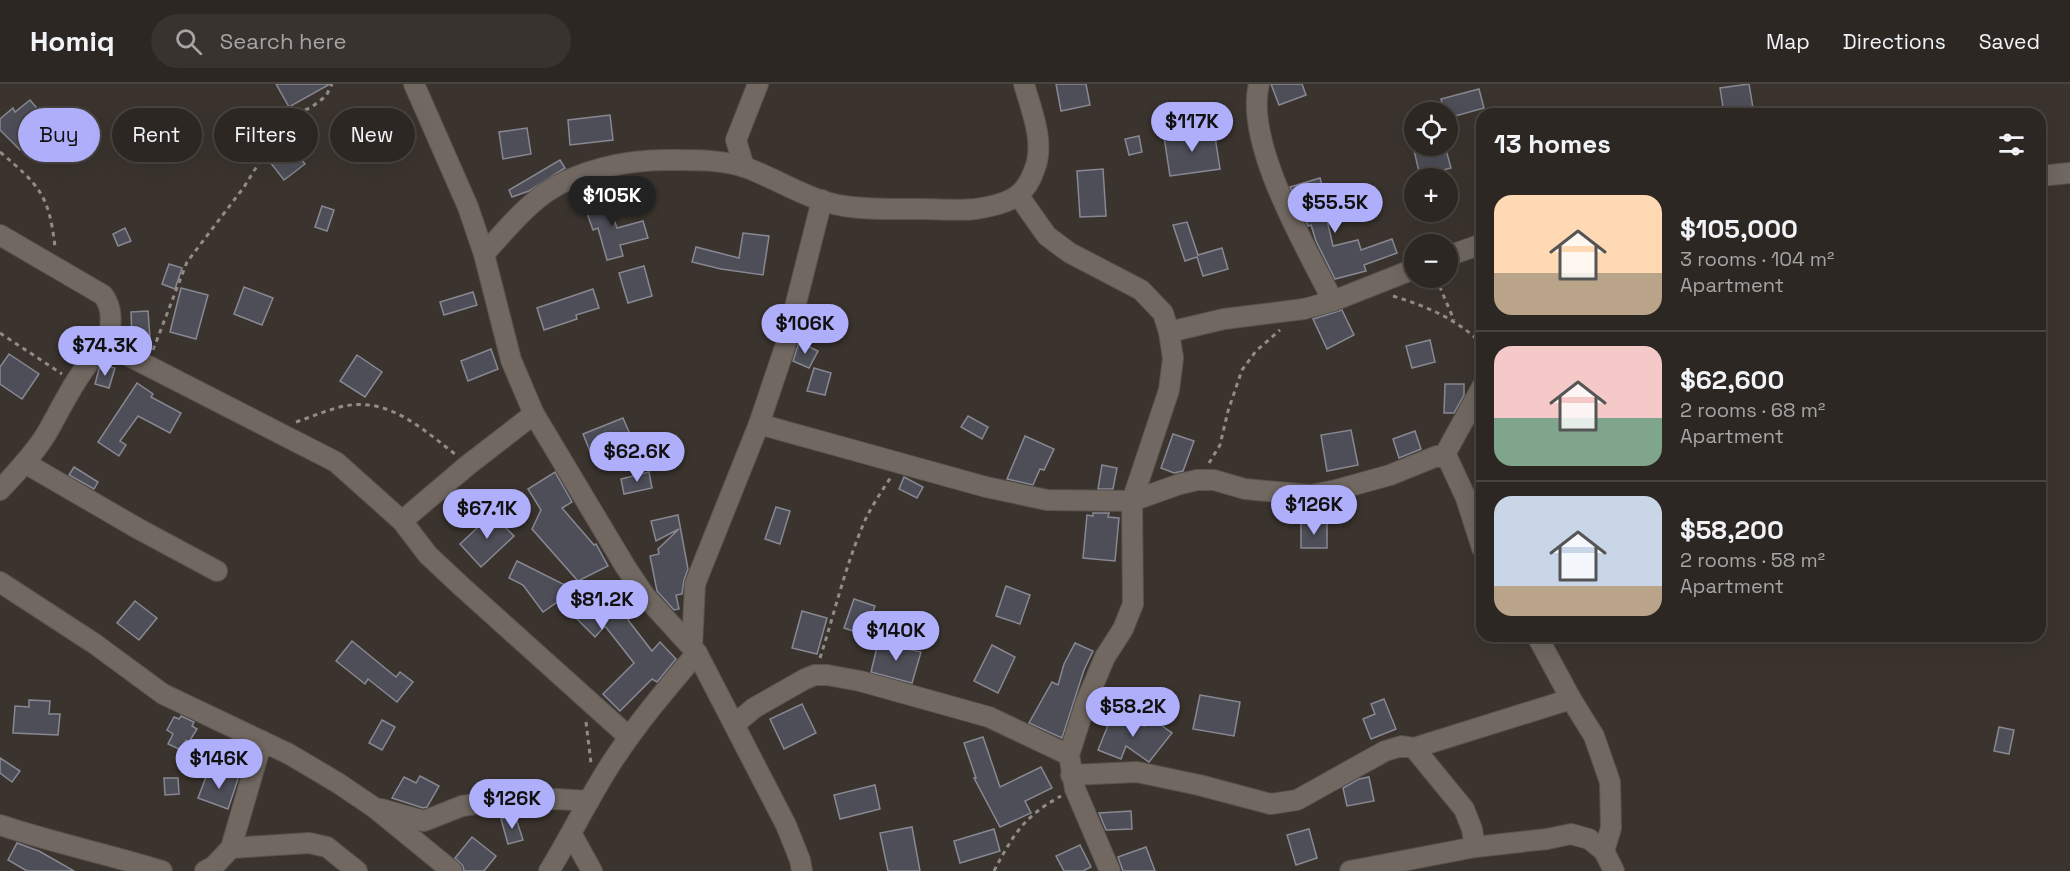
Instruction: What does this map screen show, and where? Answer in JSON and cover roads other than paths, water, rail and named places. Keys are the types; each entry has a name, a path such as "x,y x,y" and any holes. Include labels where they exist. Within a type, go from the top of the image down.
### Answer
{"street":[{"path":"414,84 456,179 484,254 512,360 534,414 645,596 695,650 786,825 802,871"},
{"path":"709,161 736,141 758,84"},
{"path":"484,254 509,226 545,193 575,178 620,164 664,160 709,161 744,167 822,200 844,206 887,209 975,209 1002,202 1018,195 1028,183 1036,166 1038,150 1035,126 1024,84"},
{"path":"1259,84 1257,91 1258,126 1266,159 1333,301"},
{"path":"736,141 744,167"},
{"path":"2046,175 2070,173"},
{"path":"1018,195 1047,236 1070,253 1141,290 1163,314 1169,332 1173,358 1169,390 1132,501 1133,604 1123,629 1105,657 1086,702 1071,773 1110,871"},
{"path":"549,871 628,737 695,650 695,584 759,424 785,347 822,200"},
{"path":"0,235 103,294 110,304 112,313 107,352"},
{"path":"1458,252 1476,246"},
{"path":"1169,332 1224,319 1304,309 1333,301 1404,273"},
{"path":"0,490 25,463 43,438 85,368 96,357 107,352 123,353 336,462 402,521 428,555 628,737"},
{"path":"1444,456 1476,398"},
{"path":"402,521 468,465 534,414"},
{"path":"759,424 986,487 1047,500 1132,501 1197,480 1214,480 1245,489 1311,495 1390,475 1437,456 1444,456 1448,459 1466,498 1476,529"},
{"path":"25,463 217,571"},
{"path":"0,582 95,644 163,694 262,741 338,783 375,808 452,871"},
{"path":"1540,642 1594,736 1610,782 1611,828 1604,851"},
{"path":"735,724 763,703 815,675 860,681 988,717 1071,773 1137,772 1271,804 1297,800 1385,751 1402,746 1414,748 1571,699"},
{"path":"205,871 214,866 231,848 262,741"},
{"path":"1414,748 1464,809 1472,829 1475,848"},
{"path":"375,808 424,821 462,806 556,799 594,793"},
{"path":"0,825 44,840 102,852 162,871"},
{"path":"572,834 592,871"},
{"path":"1350,871 1475,848 1571,834 1589,839 1604,851 1614,871"},
{"path":"231,848 320,844 357,871"}]}
